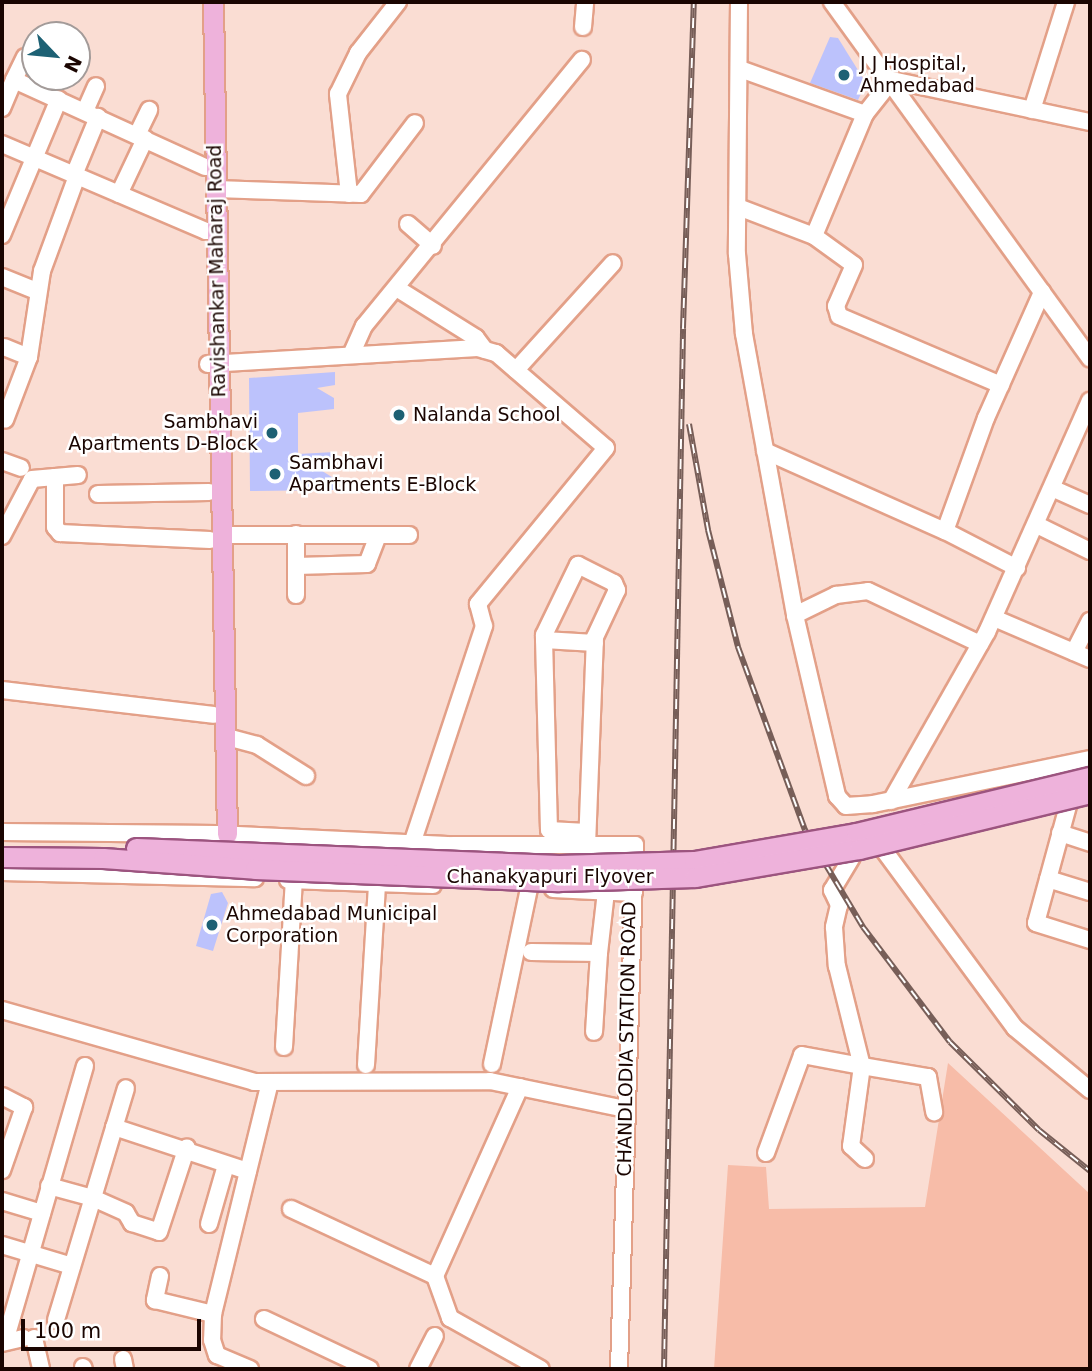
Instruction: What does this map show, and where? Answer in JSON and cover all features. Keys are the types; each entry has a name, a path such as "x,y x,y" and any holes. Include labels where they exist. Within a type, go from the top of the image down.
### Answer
{"main road":[{"name":"Ravishankar Maharaj Road","path":"202,2 205,167 211,231 216,538 214,715 222,834"},
{"name":"Ravishankar Maharaj Road","path":"211,231 216,189 213,2"},
{"name":"Ravishankar Maharaj Road","path":"213,363 209,492 216,538 227,737 222,834"},
{"name":"Chanakyapuri Flyover","path":"2,844 559,865 694,861 856,834 1090,777"},
{"name":"Chanakyapuri Flyover","path":"2,857 103,858 255,869 559,881 695,877 847,852 1090,793"}],"street":[{"path":"349,194 338,94 358,53 398,2"},
{"path":"583,27 585,2"},
{"path":"739,2 737,254 744,334 795,615 837,796 846,806 852,857 832,890 839,905 834,927 837,966 862,1066 851,1146 865,1159"},
{"path":"832,2 892,80 1090,359"},
{"path":"1032,110 1066,2"},
{"path":"351,355 364,326 398,289 582,60"},
{"path":"2,108 21,67"},
{"path":"740,69 865,114"},
{"path":"14,80 205,167"},
{"path":"892,80 1090,122"},
{"path":"814,236 865,114 892,80"},
{"path":"5,420 29,357 37,291 76,175 92,114 96,86"},
{"path":"2,235 7,205 33,157 59,99"},
{"path":"119,194 149,110"},
{"path":"216,189 361,194 415,123"},
{"path":"2,144 211,231"},
{"path":"738,206 814,236 848,256 854,265 836,306 839,316 1001,385"},
{"path":"408,224 433,246"},
{"path":"516,370 613,263"},
{"path":"2,278 37,291"},
{"path":"398,289 475,338 485,350"},
{"path":"945,531 1001,385 1042,292"},
{"path":"3,348 29,357"},
{"path":"213,363 485,350 496,353 606,448 478,604 484,626 412,844"},
{"path":"891,801 993,618 1054,489 1090,401"},
{"path":"765,451 945,531 1017,568"},
{"path":"2,461 21,468"},
{"path":"2,536 6,518 27,484 78,475"},
{"path":"55,477 55,527 61,533 216,538 296,534 409,535"},
{"path":"1054,489 1090,505"},
{"path":"98,494 209,492"},
{"path":"1037,525 1090,551"},
{"path":"296,534 296,595"},
{"path":"296,566 367,564 378,535"},
{"path":"587,839 595,643 616,586 578,565 544,640 549,830 587,839 635,845 634,893"},
{"path":"795,615 836,595 868,591 980,644"},
{"path":"993,618 1090,659"},
{"path":"1074,652 1090,621"},
{"path":"544,640 595,643"},
{"path":"2,690 214,715"},
{"path":"227,737 257,744 306,776"},
{"path":"846,806 891,801 1090,760"},
{"path":"852,857 1090,800"},
{"path":"1068,806 1036,923 1090,940"},
{"path":"2,832 222,834 412,844 587,839"},
{"path":"1060,833 1090,843"},
{"path":"222,834 229,860 242,877"},
{"path":"201,878 214,861 222,834"},
{"path":"883,849 1015,1028 1090,1090"},
{"name":"CHANDLODIA STATION ROAD","path":"2,872 242,877 634,893 625,1109 620,1369"},
{"path":"1048,879 1090,892"},
{"path":"284,1047 294,880"},
{"path":"366,1065 377,884"},
{"path":"492,1064 528,888"},
{"path":"593,1032 606,892"},
{"path":"531,952 599,953"},
{"path":"2,1010 254,1082 490,1081 625,1109"},
{"path":"766,1153 802,1055 928,1077 934,1112"},
{"path":"41,1369 29,1338 5,1337 85,1066"},
{"path":"250,1369 218,1355 212,1340 213,1314 270,1082"},
{"path":"520,1087 435,1276 450,1318 541,1369"},
{"path":"56,1320 126,1088"},
{"path":"2,1096 24,1107 2,1170"},
{"path":"114,1126 187,1147 226,1165 248,1171"},
{"path":"50,1186 93,1198 126,1213 132,1223 159,1232 187,1147"},
{"path":"209,1224 226,1165"},
{"path":"2,1201 42,1213"},
{"path":"291,1209 435,1276"},
{"path":"2,1245 72,1266"},
{"path":"160,1276 155,1300 213,1314"},
{"path":"264,1319 370,1369"},
{"path":"418,1369 435,1336"}],"shaded area":[{"path":"948,1063 1090,1194 1090,1369 714,1369 728,1165 766,1167 769,1209 925,1207"}],"building":[{"path":"830,37 838,38 866,83 858,100 810,83"},
{"path":"335,372 335,385 317,388 334,398 334,409 298,413 298,454 335,452 336,465 319,469 335,479 335,490 250,491 249,378"},
{"name":"Ahmedabad Municipal Corporation","path":"222,892 228,903 213,951 196,946 211,894"}],"railway":[{"path":"664,1369 683,328 694,2"},
{"path":"689,424 708,530 738,647 805,830 863,927 950,1042 1039,1130 1090,1171"}],"place":[{"name":"J J Hospital, Ahmedabad","path":"844,75"},
{"name":"Nalanda School","path":"399,415"},
{"name":"Sambhavi Apartments D-Block","path":"272,433"},
{"name":"Sambhavi Apartments E-Block","path":"275,474"},
{"name":"Ahmedabad Municipal Corporation","path":"212,925"}]}
